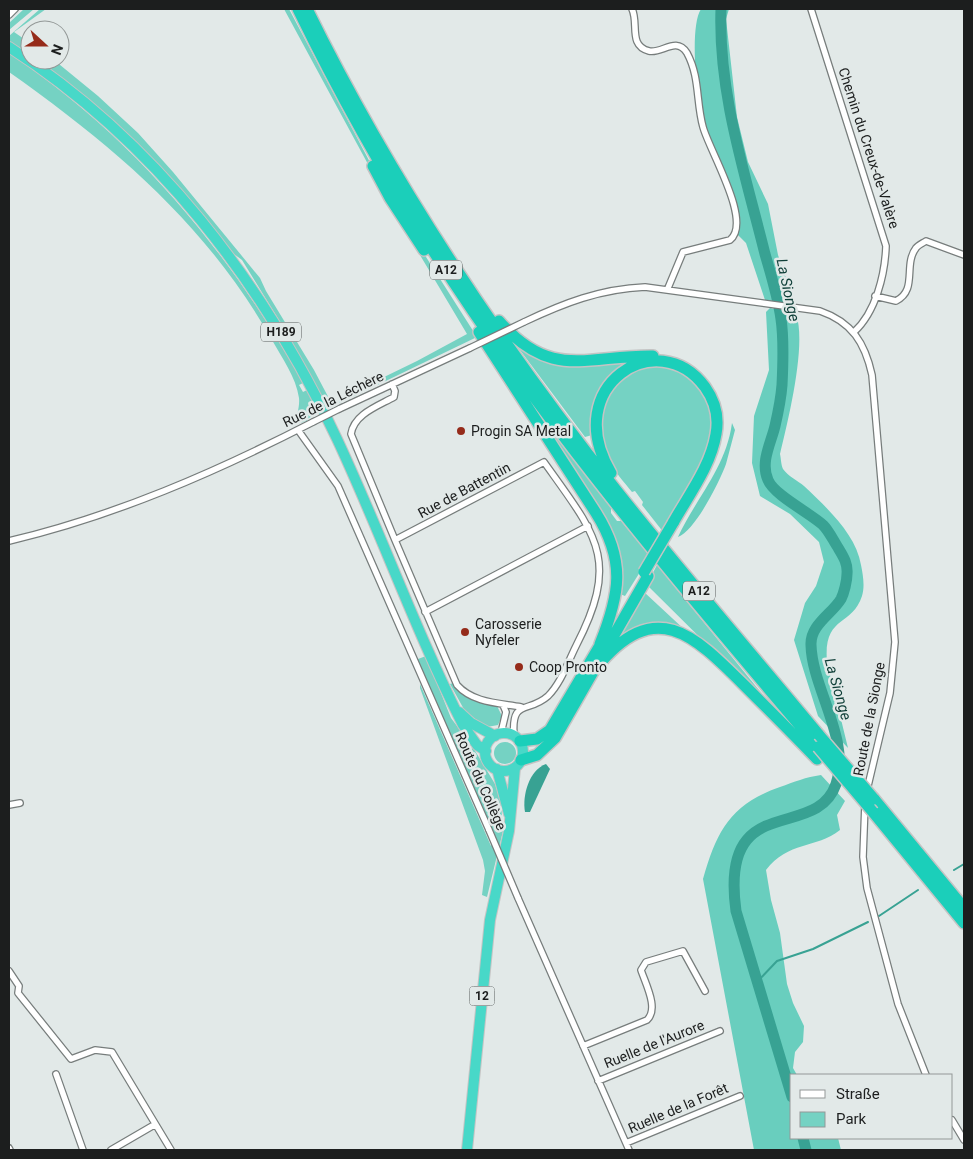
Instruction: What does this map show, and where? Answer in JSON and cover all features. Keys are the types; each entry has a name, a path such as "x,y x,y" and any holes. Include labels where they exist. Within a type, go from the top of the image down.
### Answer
{"highway":[{"path":"291,9 390,198 607,534 615,554 618,579 614,606 600,644"},
{"name":"A12","path":"298,9 375,156 432,249 486,330 587,467 690,595 818,753 887,829 964,923"},
{"name":"A12","path":"307,9 386,156 466,284 521,363 616,489 875,796 964,908"},
{"name":"H189","path":"9,48 88,106 145,159 218,242 260,299 309,383 337,439 456,709"},
{"path":"466,284 512,334 526,345 546,356 582,362 641,356 663,356 688,364 706,379 720,404 723,423 722,438 711,468 674,525"},
{"path":"497,769 506,771 537,755 552,742 596,668 646,574 674,525 710,455 716,436 717,415 710,395 695,376 671,364 648,362 622,373 609,384 601,397 595,424 597,440 604,460 610,472 653,526 820,732"},
{"path":"456,709 471,723 498,735 517,738 537,738 550,730 600,644 646,574"},
{"path":"596,668 619,643 641,632 666,630 687,636 709,651 818,753"},
{"name":"12","path":"456,709 465,728 477,745 486,751 488,762 497,769 510,820"},
{"path":"486,751 487,745 498,735"},
{"name":"12","path":"467,1150 490,920 510,820 518,764 523,748 517,738"},
{"path":"875,796 964,900"}],"street":[{"path":"9,15 15,9"},
{"path":"632,9 635,16 635,37 640,46 652,52 676,46 685,50 697,82 703,128 729,192 736,216 736,230 730,240 683,252 668,288"},
{"name":"Chemin du Creux-de-Valère","path":"811,9 886,246 886,260 875,296 867,317 854,332"},
{"path":"875,296 896,301 904,297 909,286 912,261 916,248 926,241 964,255"},
{"name":"Rue de la Léchère","path":"9,541 61,528 152,497 581,296 638,287 668,288 793,306 829,314 854,332"},
{"name":"Route de la Sionge","path":"854,332 866,352 872,375 894,642 890,693 866,796 863,857 873,914 898,1004 926,1074"},
{"path":"392,384 395,391 394,397 359,417 352,427 351,434 457,685 471,696 503,705 521,707 514,718 517,738"},
{"name":"Route du Collège","path":"298,430 338,486 629,1150"},
{"name":"Rue de Battentin","path":"395,540 544,462 588,526 595,543 601,570 599,588 592,614 550,694 534,704 521,707"},
{"path":"425,612 588,526"},
{"path":"498,735 506,712 503,705"},
{"path":"9,805 20,803"},
{"path":"583,1046 647,1020 652,1016 653,1009 641,970 646,962 683,950 705,991"},
{"path":"9,971 19,986 18,993 70,1059 95,1050 112,1052 171,1150"},
{"name":"Ruelle de l'Aurore","path":"598,1081 720,1031"},
{"path":"56,1074 84,1150"},
{"name":"Ruelle de la Forêt","path":"626,1143 740,1096"},
{"path":"953,1122 964,1140"},
{"path":"111,1150 154,1124"}],"green space":[{"path":"24,9 34,9 9,30 9,23"},
{"path":"40,9 46,9 31,20 27,20"},
{"path":"284,9 289,9 391,202 477,337 340,403 339,401 345,396 467,334 389,203"},
{"path":"20,26 14,32 20,36 20,50 9,43 9,36"},
{"path":"9,53 20,61 20,70 33,70 55,86 97,122 138,160 176,200 244,288 275,335 303,383 299,385 303,392 307,390 318,413 307,419 307,421 296,424 299,398 288,368 246,299 218,260 188,224 122,159 86,129 9,72"},
{"path":"47,70 66,70 138,133 173,172 260,278 333,406 327,408 287,333 242,260 234,254 193,204"},
{"path":"511,338 547,359 641,361 594,409 592,435 585,437"},
{"path":"657,366 677,371 693,381 706,399 712,411 713,420 711,437 702,466 664,533 642,505 643,502 635,491 632,492 611,464 603,443 600,427 606,398 614,386 625,376 639,369"},
{"path":"544,421 611,508 611,513 617,521 621,521 650,556 625,596 620,594 620,568 541,424"},
{"path":"657,565 772,706 770,707 649,587 647,584"},
{"path":"644,592 686,631 667,627 615,643"},
{"path":"426,656 451,718 474,749 495,784 501,803 503,831 487,897 482,895 485,871 483,860 420,684 491,846 495,835 419,665 418,659"},
{"path":"453,683 467,696 497,706 502,716 498,725 487,727 466,713 450,684"},
{"path":"505,742 513,745 516,753 513,761 505,764 497,761 494,753 497,745"}],"shaded area":[{"path":"701,9 729,9 726,19 737,117 748,162 768,204 778,255 792,295 793,306 766,303 746,243 736,233 733,209 706,138 697,91 695,52 697,19"},
{"path":"770,308 796,314 799,327 798,363 780,454 782,467 813,494 847,532 858,554 862,569 864,584 862,596 852,613 839,623 829,636 827,647 827,662 848,748 818,716 794,640 805,603 816,586 824,562 819,542 790,514 760,496 752,463 754,416 769,370 766,312"},
{"path":"732,423 735,430 726,464 718,482 699,516 685,533 678,537 717,469 729,439"},
{"path":"546,764 550,769 530,812 525,812 524,806 528,784 535,772"},
{"path":"821,775 845,801 837,815 840,830 831,836 783,854 766,870 771,900 780,933 787,984 793,1003 804,1026 803,1042 795,1052 793,1068 796,1074 790,1074 790,1139 838,1139 841,1150 754,1150 703,879 714,846 728,821 738,811 763,794 810,777"}],"waterway":[{"name":"La Sionge","path":"721,9 721,40 728,102 741,163 776,294 782,327 782,390 775,426 767,453 766,473 768,480 777,492 825,527 843,556 847,570 846,583 841,599 814,631 811,645 817,679 830,714 839,750 836,784 825,801 810,811 755,832 742,848 735,873 736,911 790,1090"},
{"path":"954,870 964,864"},
{"path":"879,916 918,890"},
{"path":"757,982 777,961 813,949 868,922"},
{"name":"La Sionge","path":"803,1139 806,1150"}],"place":[{"name":"Progin SA Metal","path":"461,431"},
{"name":"Carosserie Nyfeler","path":"465,632"},
{"name":"Coop Pronto","path":"519,667"}]}
